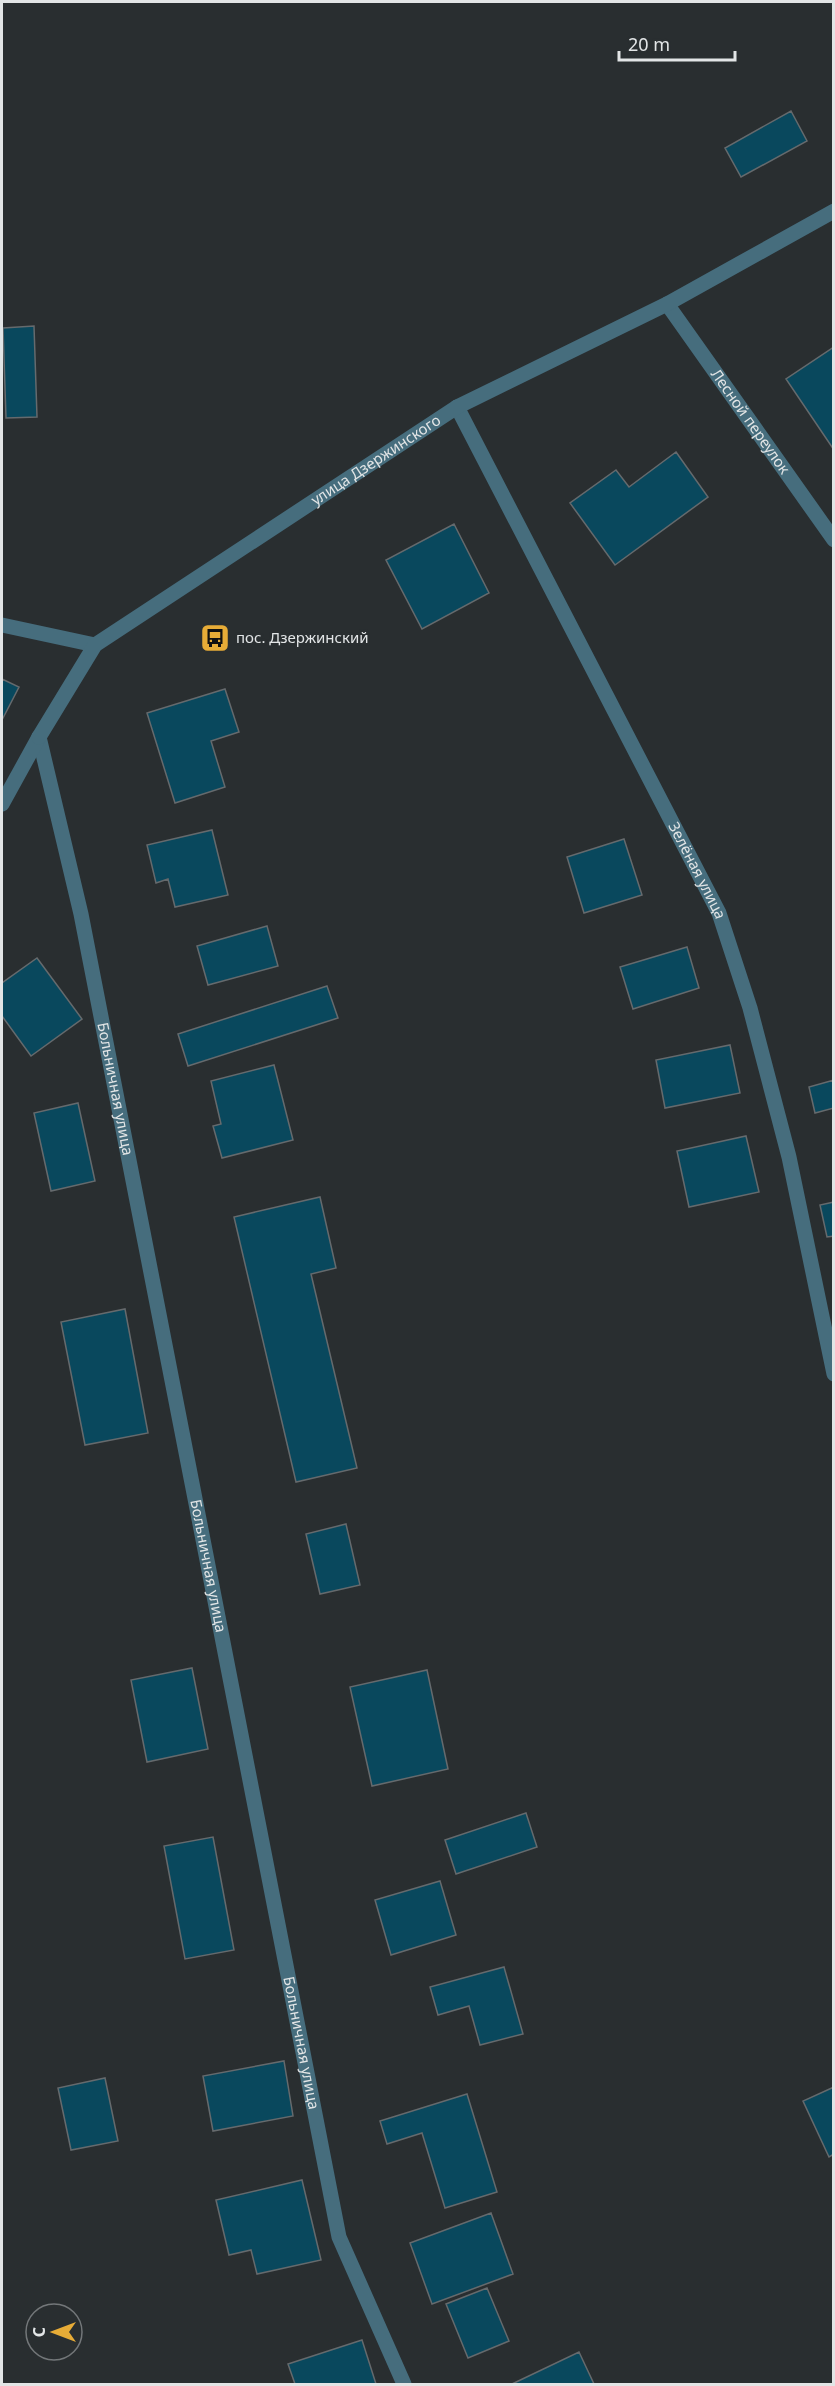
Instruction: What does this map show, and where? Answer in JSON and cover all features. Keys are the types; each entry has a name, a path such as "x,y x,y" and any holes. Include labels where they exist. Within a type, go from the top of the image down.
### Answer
{"street":[{"name":"улица Дзержинского","path":"2,804 39,737 95,645 457,407 667,304 834,211"},
{"name":"Лесной переулок","path":"667,304 834,540"},
{"name":"Зелёная улица","path":"457,407 719,913 750,1008 789,1157 834,1374"},
{"path":"2,625 95,645"},
{"name":"Больничная улица","path":"39,737 83,926 339,2237 404,2385"}],"building":[{"path":"791,111 807,141 741,177 725,148"},
{"path":"34,326 37,417 6,418 3,328"},
{"path":"834,347 834,450 786,379"},
{"path":"676,452 708,497 615,565 570,503 616,470 629,487"},
{"path":"454,524 489,593 422,629 386,560"},
{"path":"2,679 19,687 2,720"},
{"path":"225,689 239,732 211,741 225,787 175,803 147,713"},
{"path":"212,830 228,895 175,907 168,879 156,883 147,845"},
{"path":"624,839 642,895 584,913 567,857"},
{"path":"267,926 278,966 208,985 197,946"},
{"path":"687,947 699,988 633,1009 620,967"},
{"path":"37,958 82,1019 31,1056 2,1016 2,983"},
{"path":"327,986 338,1018 188,1066 178,1034"},
{"path":"730,1045 740,1093 665,1108 656,1060"},
{"path":"274,1065 293,1140 222,1158 213,1126 221,1124 211,1081"},
{"path":"834,1080 834,1108 815,1113 809,1087"},
{"path":"78,1103 95,1181 51,1191 34,1113"},
{"path":"746,1136 759,1192 689,1207 677,1151"},
{"path":"320,1197 336,1268 311,1274 357,1468 296,1482 234,1217"},
{"path":"834,1202 834,1236 827,1237 820,1205"},
{"path":"125,1309 148,1433 85,1445 61,1322"},
{"path":"346,1524 360,1585 320,1594 306,1534"},
{"path":"192,1668 208,1749 147,1762 131,1680"},
{"path":"427,1670 448,1769 372,1786 350,1687"},
{"path":"526,1813 537,1847 456,1874 445,1840"},
{"path":"213,1837 234,1950 185,1959 164,1846"},
{"path":"440,1881 456,1935 391,1955 375,1900"},
{"path":"504,1967 523,2034 480,2045 469,2006 438,2015 430,1987"},
{"path":"284,2061 293,2116 213,2131 203,2076"},
{"path":"105,2078 118,2141 71,2150 58,2088"},
{"path":"834,2087 834,2154 829,2157 803,2101"},
{"path":"467,2094 497,2192 445,2208 422,2133 387,2144 380,2121"},
{"path":"302,2180 321,2260 257,2274 251,2250 229,2255 216,2200"},
{"path":"491,2213 513,2274 432,2304 410,2243"},
{"path":"487,2288 509,2341 468,2358 446,2304"},
{"path":"362,2340 376,2384 295,2384 288,2364"},
{"path":"579,2352 594,2384 512,2384"}],"place":[{"name":"пос. Дзержинский","path":"215,638"}]}
